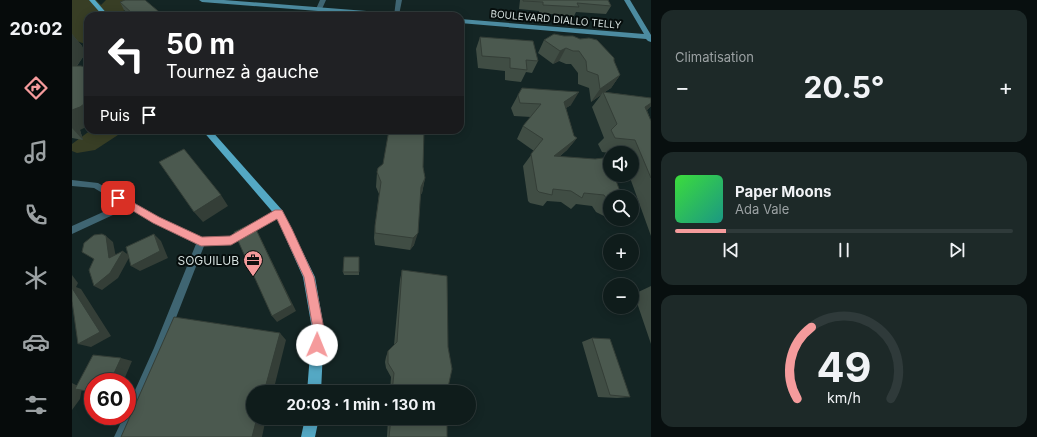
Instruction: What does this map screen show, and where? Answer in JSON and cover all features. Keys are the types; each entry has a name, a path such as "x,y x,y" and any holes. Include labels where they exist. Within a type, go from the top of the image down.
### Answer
{"main road":[{"path":"92,0 102,12"},
{"path":"210,134 279,213 309,277 318,329 314,385"},
{"path":"308,437 311,425"}],"street":[{"path":"202,0 246,2 358,12"},
{"path":"319,9 323,0"},
{"path":"397,12 399,0"},
{"path":"627,0 650,38"},
{"name":"BOULEVARD DIALLO TELLY","path":"464,21 650,38"}],"lane":[{"path":"72,183 95,185 156,220 201,242 231,240 279,213"},
{"path":"72,230 129,204"},
{"path":"120,437 158,351 201,242"}],"green space":[{"path":"72,0 96,0 101,5 106,0 139,0 122,12 84,12 84,44 74,40 72,35"},
{"path":"86,134 119,134 95,150 77,153 72,151 72,144"}],"building":[{"path":"125,0 145,0 159,12 131,12 120,2"},
{"path":"523,0 608,0 611,6 577,3 579,7 543,5 543,2"},
{"path":"554,34 573,36 580,39 589,38 597,40 614,58 620,75 600,89 598,75 587,71 586,61 579,51 573,51 566,48 560,51 544,40"},
{"path":"480,37 533,41 538,61 526,60 527,70 510,68 510,58 482,56"},
{"path":"72,66 81,66 84,67 84,104 72,110"},
{"path":"522,88 579,92 564,102 574,136 577,138 554,156 595,159 603,158 603,182 617,182 619,190 603,190 603,195 584,193 582,198 571,191 553,189 552,195 539,192 537,190 531,154 543,139 523,126 541,104 520,103 518,95"},
{"path":"603,92 651,98 651,103 645,107 651,121 651,178 639,150 639,146 638,146 635,140 615,138 611,130 617,124"},
{"path":"388,134 424,134 423,167 425,178 421,187 418,233 413,238 375,233 381,182 377,172 378,168 383,164"},
{"path":"184,149 221,195 194,212 159,162"},
{"path":"253,223 292,305 272,316 234,232"},
{"path":"102,234 106,236 109,258 123,251 110,273 94,286 89,270 94,259 82,252 84,243 94,235"},
{"path":"154,234 160,251 131,266 126,247"},
{"path":"344,257 359,257 359,272 343,272"},
{"path":"402,270 447,276 448,347 452,369 449,385 393,385 394,373 388,363 388,351 397,342"},
{"path":"72,288 100,332 78,344 72,301"},
{"path":"174,317 280,333 266,385 246,385 246,425 255,425 252,437 121,437 126,425 136,425 136,403"},
{"path":"592,338 610,339 630,397 610,395"},
{"path":"93,355 121,358 114,373 84,373 84,390 75,389"},
{"path":"390,425 447,425 447,437 389,437"}],"place":[{"name":"SOGUILUB","path":"253,277"}],"route":[{"path":"118,198 156,220 201,242 231,240 279,213 309,277 318,329 317,345"}]}
